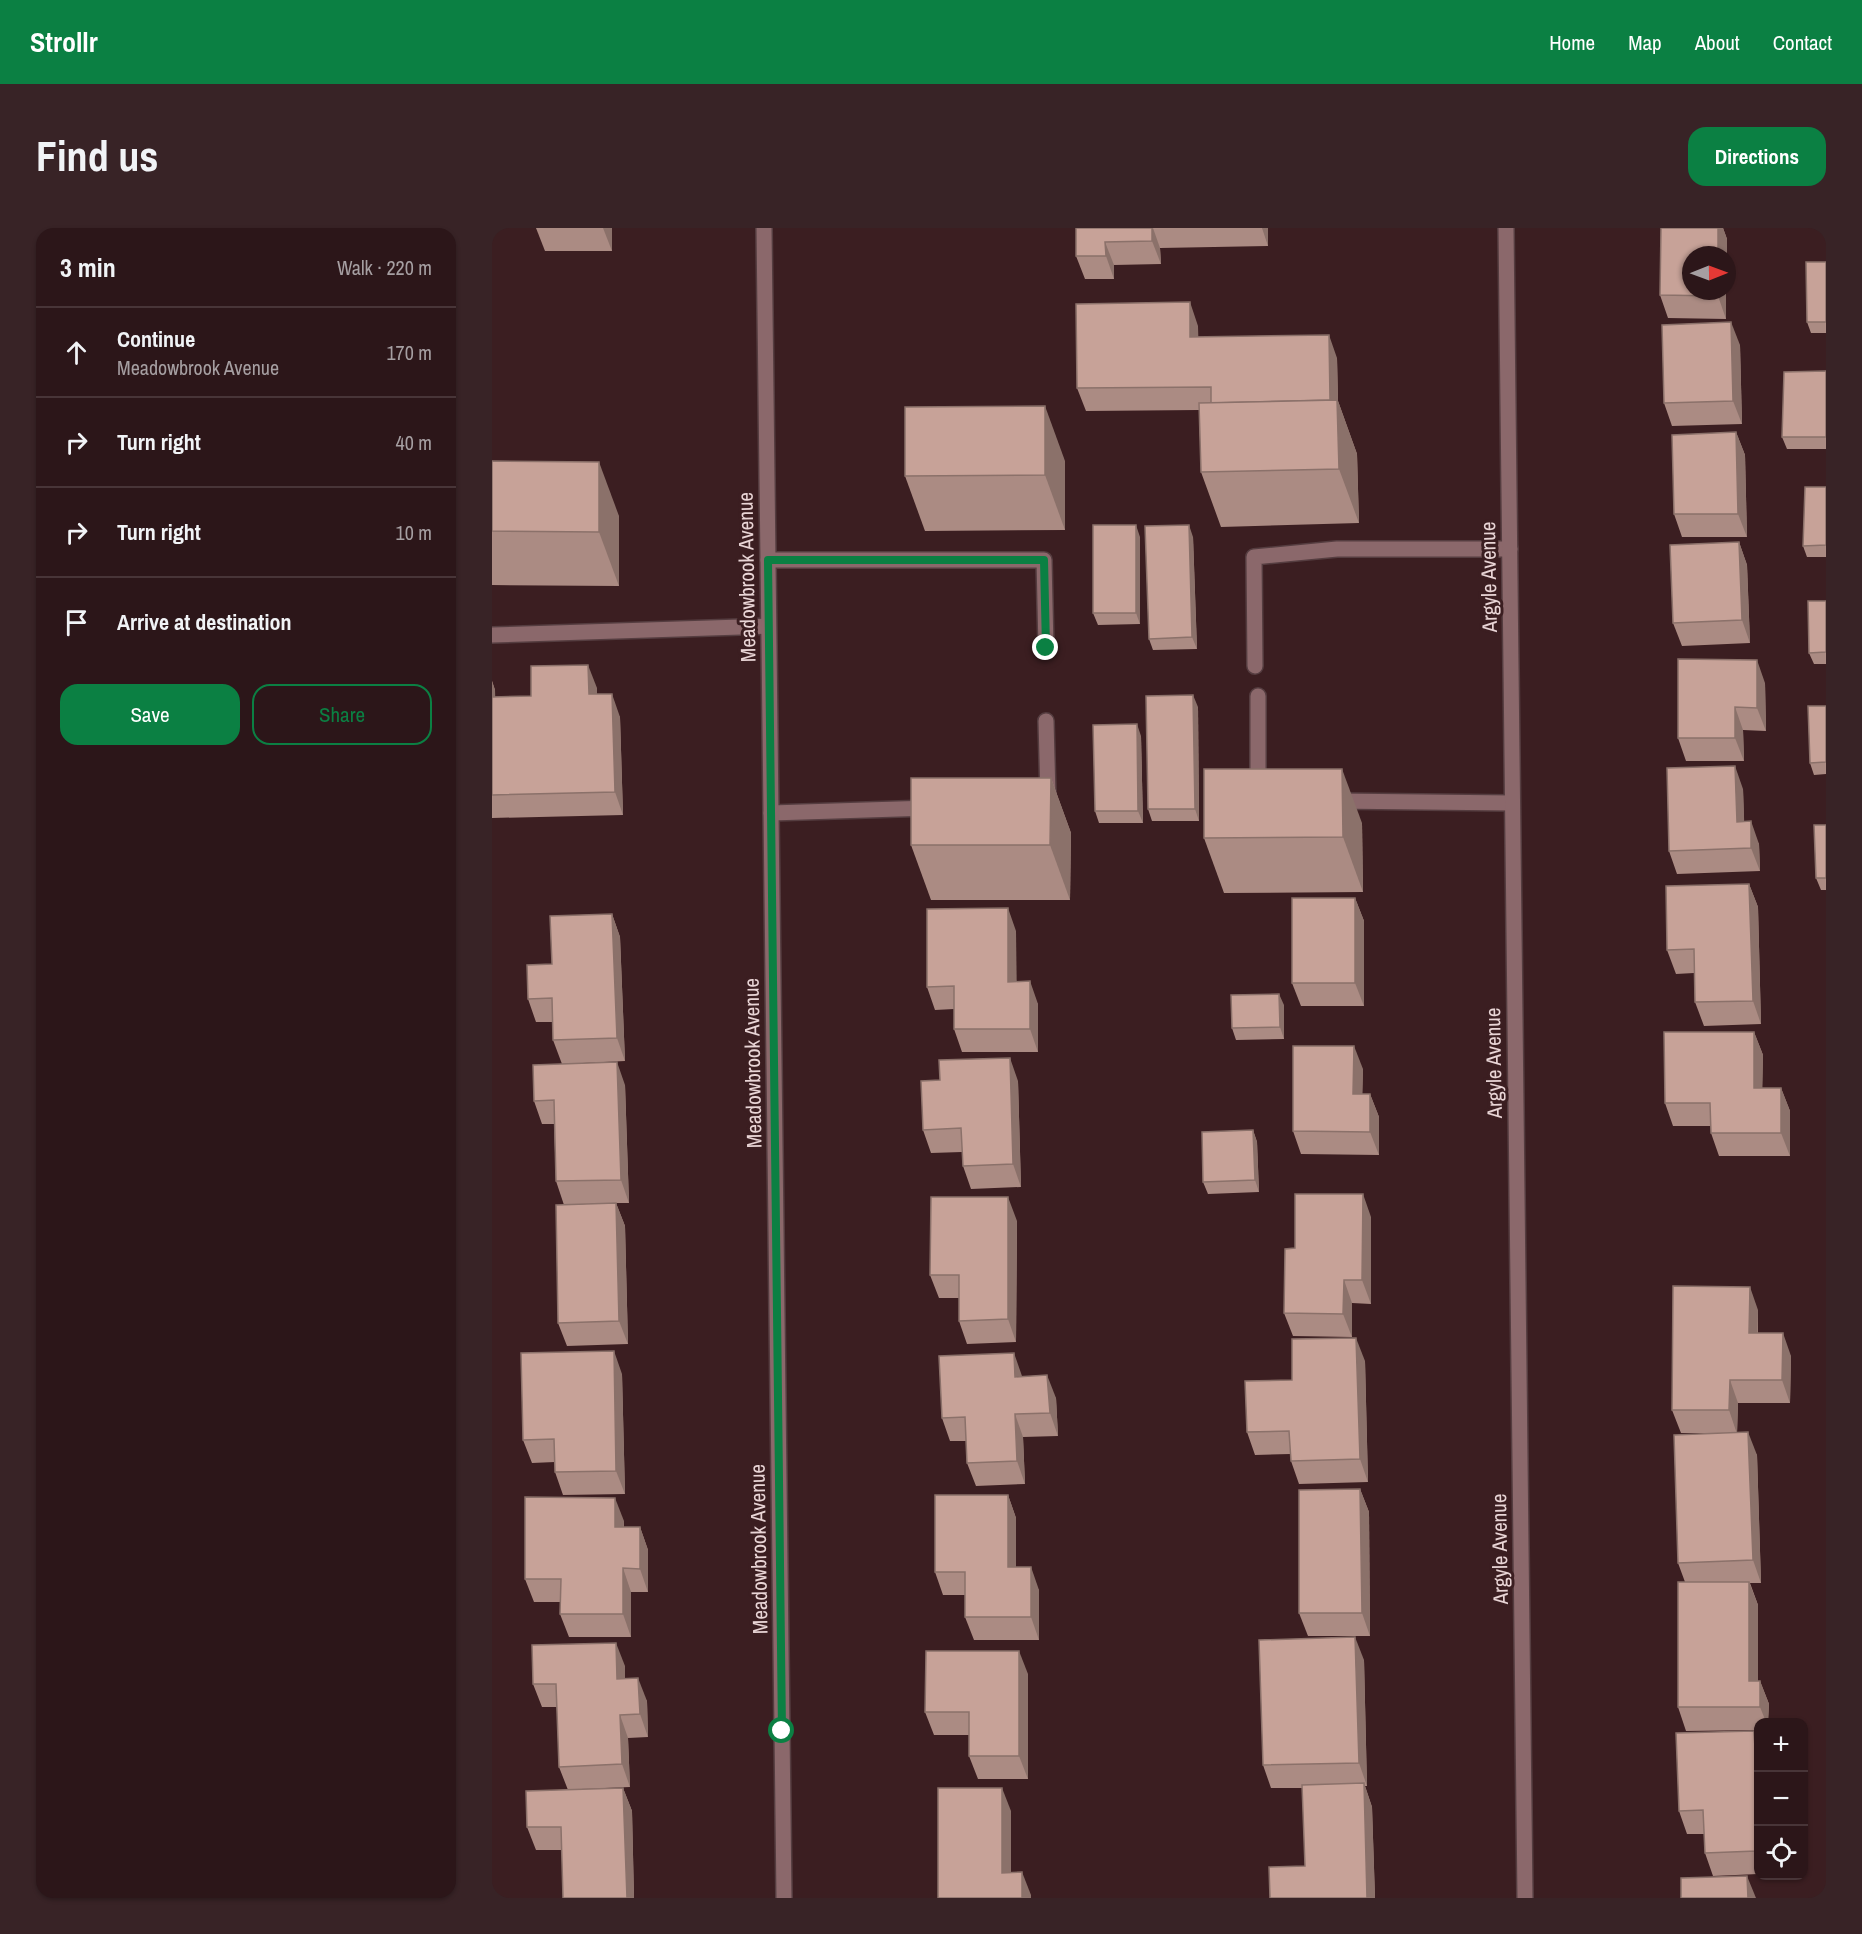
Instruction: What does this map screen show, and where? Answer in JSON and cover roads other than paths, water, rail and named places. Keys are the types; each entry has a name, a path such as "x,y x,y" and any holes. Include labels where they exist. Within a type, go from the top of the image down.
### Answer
{"street":[{"name":"Meadowbrook Avenue","path":"764,228 784,1898"},
{"name":"Argyle Avenue","path":"1506,228 1525,1898"},
{"path":"1256,666 1254,557 1337,549 1510,549"},
{"path":"768,560 1044,560 1046,648"},
{"path":"492,635 768,626"},
{"path":"1258,696 1258,800 1270,800"},
{"path":"1036,804 1048,804 1046,721"},
{"path":"1317,801 1512,803"},
{"path":"771,813 944,807"}]}
